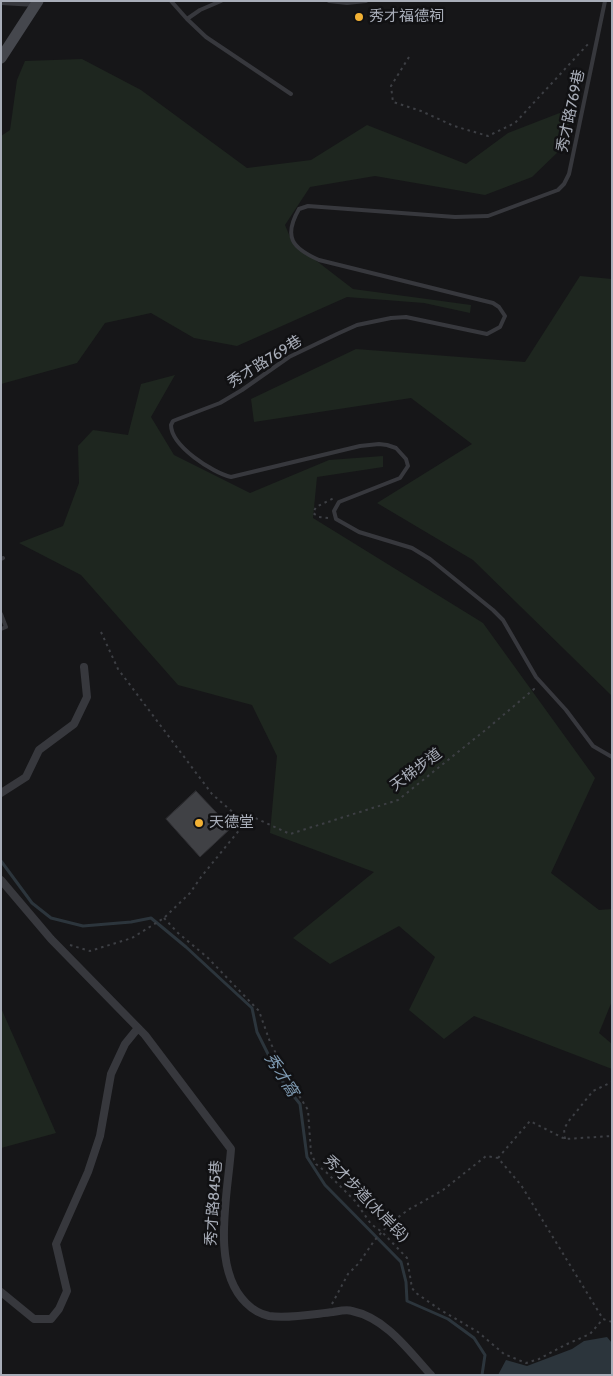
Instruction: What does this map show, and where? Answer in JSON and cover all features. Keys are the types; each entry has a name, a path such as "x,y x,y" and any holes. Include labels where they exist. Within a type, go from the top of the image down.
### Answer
{"main road":[{"path":"1,58 37,2"}],"street":[{"path":"1,1 37,2"},
{"path":"1,793 26,777 39,750 74,724 87,697 84,667"},
{"name":"秀才路845巷","path":"1,880 51,939 138,1028 231,1149 225,1200 224,1257 228,1274 238,1296 251,1308 268,1316 298,1316 351,1310 379,1322 431,1375"},
{"path":"1,1292 34,1319 51,1319 59,1309 67,1291 56,1244 88,1172 100,1136 111,1074 125,1044 138,1028"}],"lane":[{"path":"171,1 206,37 290,94"},
{"path":"187,19 200,10 221,1"},
{"path":"329,1 347,3 366,1"},
{"name":"秀才路769巷","path":"605,1 569,174 564,184 558,190 488,216 455,217 308,206 299,209 291,224 290,231 296,246 320,260 493,303 499,307 505,316 500,327 487,334 406,317 357,325 289,357 220,403 178,418 171,425 174,438 182,447 217,472 231,477 360,446 387,445 396,448 406,459 408,466 400,478 339,502 334,511 336,519 359,532 412,548 430,560 504,620 536,677 566,710 593,746 612,757"},
{"path":"1,614 6,627 1,629"},
{"path":"421,1364 424,1375"}],"path":[{"path":"409,57 391,86 393,102 422,111 454,126 488,136 515,123 599,32"},
{"path":"51,939 90,951 132,938 164,918 190,893 245,823 212,794 118,669 101,632"},
{"name":"天梯步道","path":"245,823 253,817 290,834 398,800 534,689 536,677"},
{"name":"秀才步道(水岸段)","path":"164,918 178,933 207,957 258,1011 270,1042 308,1110 311,1153 316,1164 355,1201 371,1224 382,1232 407,1258 412,1288 416,1293 439,1310 478,1332 504,1354 526,1363 539,1359 590,1334 604,1318"},
{"path":"565,1139 564,1130 568,1122 593,1091 612,1082"},
{"path":"498,1158 530,1121 565,1139 612,1136"},
{"path":"327,1313 348,1274 359,1263 374,1241 389,1224 408,1210 443,1190 486,1156 498,1158 521,1185 604,1318 612,1322"}],"shaded area":[{"path":"82,59 141,90 247,168 311,160 367,125 466,164 508,133 575,107 560,150 532,177 485,195 375,176 310,187 285,225 292,242 353,289 471,305 470,313 424,303 347,297 237,346 194,338 151,313 105,323 77,363 1,384 1,136 10,130 17,80 25,61"},
{"path":"580,276 612,279 612,696 473,560 377,503 472,444 411,398 254,422 251,399 356,349 525,362"},
{"path":"175,375 151,417 174,455 250,493 329,460 383,456 383,467 317,477 313,518 483,623 595,778 551,873 599,910 612,909 612,1001 599,1033 612,1044 612,1069 474,1016 444,1039 409,1010 435,957 399,926 330,964 293,938 374,872 270,833 277,756 252,705 178,685 81,575 19,543 63,526 79,483 78,446 93,430 128,435 141,384"},
{"path":"1,1008 56,1133 1,1148"},
{"path":"607,1337 612,1343 612,1375 498,1375 506,1360 527,1366 572,1349 584,1341"}],"building":[{"name":"天德堂","path":"196,791 231,828 200,857 166,819"}],"waterway":[{"name":"秀才窩","path":"1,861 32,903 51,918 83,926 131,922 151,918 186,947 252,1008 257,1032 284,1084 300,1104 307,1157 325,1185 401,1262 406,1282 407,1301 448,1319 474,1338 485,1355 482,1375"}],"place":[{"name":"秀才福德祠","path":"359,17"},
{"name":"天德堂","path":"199,823"}]}
